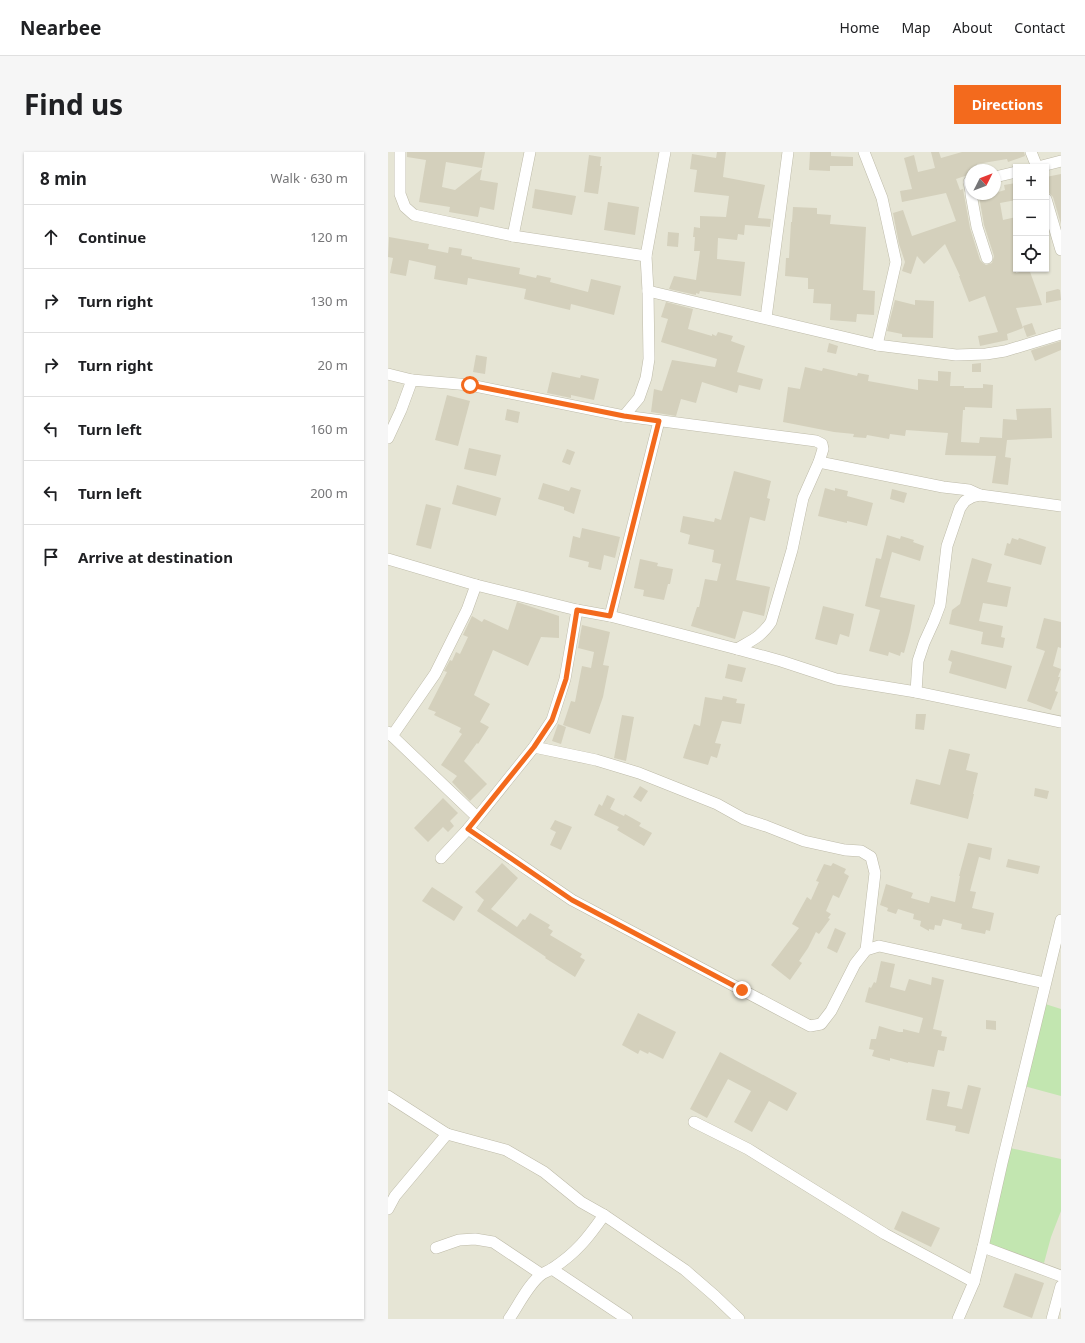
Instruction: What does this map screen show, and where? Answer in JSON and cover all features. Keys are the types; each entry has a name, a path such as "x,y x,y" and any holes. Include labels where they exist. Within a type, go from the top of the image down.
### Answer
{"street":[{"path":"400,152 400,194 405,208 414,215 513,236 646,256"},
{"path":"513,236 530,152"},
{"path":"624,416 639,398 646,378 649,358 646,256 665,152"},
{"path":"766,318 788,152"},
{"path":"864,152 882,198 896,262 877,345"},
{"path":"1031,152 1036,164"},
{"path":"1049,164 1061,161"},
{"path":"1001,176 1013,173"},
{"path":"972,200 977,227 987,258"},
{"path":"1046,200 1061,250"},
{"path":"648,291 877,345 956,355 986,354 1005,351 1061,334"},
{"path":"388,374 412,380 470,385 624,416 816,441 822,444 823,449 819,462 803,498 792,550 771,622 764,632 757,638 737,649"},
{"path":"388,438 401,410 412,380"},
{"path":"610,616 659,421"},
{"path":"819,462 969,490 980,495"},
{"path":"943,486 953,495 960,508"},
{"path":"916,692 918,661 940,605 947,546 960,508 965,501 972,496 980,495 1061,506"},
{"path":"388,560 476,585 577,610 610,616 737,649 781,661 836,679 916,692 1061,722"},
{"path":"476,585 467,610 435,674 390,734 477,817"},
{"path":"441,858 468,829 534,747 552,720 566,679 577,610"},
{"path":"468,829 572,900 810,1026 821,1024 831,1011 855,964 866,950 875,873 871,857 861,851 845,850 804,841 744,819 716,804 639,773 596,760 534,747"},
{"path":"958,1319 974,1282 1061,920"},
{"path":"866,950 879,946 1045,983"},
{"path":"388,1096 447,1134 506,1150 544,1172 581,1202 604,1215 685,1270 739,1319"},
{"path":"694,1122 748,1149 885,1234 974,1282"},
{"path":"388,1209 395,1196 447,1134"},
{"path":"509,1319 531,1286 546,1272 580,1246 589,1237 604,1215"},
{"path":"436,1248 459,1240 475,1239 493,1242 627,1319"},
{"path":"983,1247 1061,1276"},
{"path":"1052,1319 1061,1286"}],"shaded area":[{"path":"388,152 1061,152 1061,1319 388,1319"}],"green space":[{"path":"1042,1003 1061,1009 1061,1096 1024,1086"},
{"path":"1010,1148 1061,1159 1061,1211 1051,1237 1044,1263 988,1247"}],"building":[{"path":"407,152 485,152 482,168 446,162 442,187 455,190 482,169 480,180 498,183 494,210 480,207 478,217 449,212 450,207 419,202 426,160 407,157"},
{"path":"717,152 726,152 723,177 765,185 758,218 771,219 770,227 745,225 744,235 738,234 737,240 718,238 717,259 745,262 741,296 700,291 699,294 696,293 696,295 669,289 674,276 696,280 700,251 694,251 695,237 693,237 694,227 700,228 700,216 726,217 729,196 694,192 697,170 690,169 692,154 716,158"},
{"path":"810,152 831,152 831,156 853,157 853,166 830,166 830,171 809,170"},
{"path":"931,152 939,152 941,158 962,152 1024,152 1025,156 1008,162 1007,159 977,164 965,164 965,176 956,179 960,190 963,189 970,228 980,260 986,265 992,263 994,256 984,225 980,200 1001,200 1001,191 1005,190 1004,185 1013,184 1013,201 1000,203 1003,220 1013,218 1013,272 1030,272 1042,305 1016,308 1023,328 1007,334 1008,340 980,346 978,336 998,332 985,296 969,302 960,276 945,244 924,264 917,256 911,274 902,271 905,262 899,244 893,213 903,210 912,236 956,221 946,193 902,202 900,191 912,189 904,158 914,155 918,172 935,168"},
{"path":"589,155 601,157 600,166 602,166 598,194 584,192"},
{"path":"1061,174 1061,224 1053,197 1049,193 1049,176"},
{"path":"535,189 576,196 572,215 532,208"},
{"path":"608,202 639,207 635,235 604,230"},
{"path":"793,207 817,208 817,214 831,215 830,224 866,227 863,290 875,291 874,315 857,314 856,322 830,320 831,304 813,303 814,289 808,289 808,278 785,276 786,258 789,258"},
{"path":"668,232 679,233 678,247 667,246"},
{"path":"389,237 429,244 428,249 448,253 449,247 462,249 461,255 472,257 472,259 520,268 519,274 536,278 537,275 551,278 550,282 588,292 591,279 621,286 614,315 571,304 570,310 524,299 526,289 468,278 467,285 434,279 436,266 409,260 406,276 390,273 393,258 388,257"},
{"path":"1058,289 1060,290 1061,300 1046,303 1046,292"},
{"path":"895,300 915,305 915,300 934,301 933,338 902,337 902,334 887,331"},
{"path":"666,302 693,309 688,329 712,336 712,334 716,336 718,332 733,336 731,341 745,346 737,372 763,379 760,390 739,385 737,393 702,382 696,403 681,399 676,416 651,412 654,389 662,391 672,360 715,367 717,359 661,342 668,319 661,317"},
{"path":"1032,323 1036,334 1027,337 1023,326"},
{"path":"1061,341 1061,350 1035,361 1031,351 1032,350"},
{"path":"829,343 838,346 836,354 827,352"},
{"path":"476,355 487,357 485,374 473,372"},
{"path":"981,363 981,372 972,372 972,364"},
{"path":"805,367 822,371 823,368 857,376 858,373 869,375 868,381 918,390 918,379 938,381 938,371 951,372 950,386 983,388 983,384 993,385 992,408 965,407 965,410 963,410 961,442 979,443 980,437 1002,438 1003,419 1017,420 1016,409 1051,408 1052,438 1007,440 1005,457 1011,458 1008,485 992,483 996,456 945,455 948,433 906,430 905,436 890,434 889,439 867,435 866,438 853,437 854,434 834,432 783,422 788,387 800,389"},
{"path":"552,372 580,378 581,375 599,379 594,400 571,395 571,398 547,393"},
{"path":"447,395 470,401 458,446 435,440"},
{"path":"507,409 520,412 518,423 505,420"},
{"path":"469,448 501,455 496,476 464,469"},
{"path":"567,449 575,452 570,465 562,462"},
{"path":"734,471 771,481 767,498 770,499 765,521 750,517 736,580 770,587 764,616 743,611 735,639 691,626 697,607 699,607 705,579 717,581 721,564 712,562 714,550 688,544 690,535 680,532 683,516 714,522 715,518 721,520"},
{"path":"543,483 569,491 571,487 581,490 574,514 564,510 564,507 538,499"},
{"path":"457,485 501,498 496,516 452,504"},
{"path":"825,488 835,491 835,488 848,491 847,496 873,503 867,526 818,516"},
{"path":"892,489 907,493 904,503 890,499"},
{"path":"426,504 441,508 431,549 416,545"},
{"path":"582,528 620,537 615,558 604,555 601,570 588,567 589,562 569,557 573,536 580,538"},
{"path":"887,535 900,539 901,536 914,540 913,542 924,546 920,561 892,552 880,597 915,605 904,653 901,652 900,656 889,652 888,656 869,651 880,610 865,606 876,558 881,559"},
{"path":"1012,538 1018,540 1019,538 1046,547 1041,565 1004,555 1007,543 1010,544"},
{"path":"972,558 992,564 987,582 1011,587 1007,607 983,603 979,621 1003,626 1001,637 1005,638 1003,648 981,644 983,632 949,624 952,610 960,604"},
{"path":"640,559 658,563 657,566 673,569 670,584 668,584 664,600 643,596 644,590 634,588"},
{"path":"517,602 559,616 559,638 541,637 528,666 493,650 474,695 490,704 480,722 489,727 478,744 477,743 464,761 487,784 470,801 452,782 457,776 441,765 462,734 459,732 461,728 434,715 436,712 428,709 447,672 444,671 450,660 452,661 456,652 460,654 468,637 463,635 472,616 482,622 484,619 508,630"},
{"path":"823,606 854,614 849,637 840,634 837,645 815,639"},
{"path":"1044,618 1061,622 1061,648 1058,647 1053,666 1061,669 1055,691 1058,692 1051,710 1027,701 1045,651 1036,648"},
{"path":"582,625 610,632 603,665 609,666 603,697 590,734 563,725 571,701 575,702 582,666 591,668 594,652 578,648"},
{"path":"951,650 1012,666 1006,689 949,673 952,662 948,660"},
{"path":"728,664 746,668 742,682 725,678"},
{"path":"723,696 737,699 736,703 745,704 741,724 722,721 715,743 721,744 717,758 711,756 708,765 683,758 694,724 700,726 705,697 722,700"},
{"path":"916,714 926,714 924,730 915,729"},
{"path":"622,715 634,717 626,761 614,758"},
{"path":"558,724 566,727 561,744 552,741"},
{"path":"949,749 970,754 966,770 978,773 968,819 910,804 916,779 940,785"},
{"path":"640,786 648,791 641,802 633,797"},
{"path":"1035,788 1049,791 1047,799 1034,796"},
{"path":"607,795 615,799 610,809 624,816 625,814 641,823 639,826 652,833 644,846 617,830 619,827 594,815 599,804 602,806"},
{"path":"443,798 458,813 450,821 454,826 448,832 443,827 428,842 414,828"},
{"path":"555,820 572,827 561,850 550,845 556,832 550,829"},
{"path":"968,843 992,848 990,860 979,857 970,891 976,892 972,908 994,913 990,931 986,930 985,934 961,929 962,924 943,919 941,926 935,925 934,930 929,929 929,931 920,926 921,921 913,919 914,914 898,909 896,914 887,911 888,908 880,905 886,884 913,893 911,898 929,903 931,896 955,902 959,876"},
{"path":"1008,859 1040,866 1038,874 1006,867"},
{"path":"502,863 518,878 491,909 517,927 530,913 550,925 548,928 553,931 550,935 582,954 580,957 585,960 575,977 477,911 484,900 475,892"},
{"path":"833,863 846,869 844,873 849,876 839,898 833,895 826,911 831,914 828,918 830,919 819,934 816,932 799,961 802,963 790,980 771,965 799,928 792,924 807,897 811,900 819,882 816,881 824,864 831,866"},
{"path":"432,887 463,907 454,921 422,901"},
{"path":"835,928 846,933 837,953 827,948"},
{"path":"881,961 895,964 890,987 905,991 909,979 931,985 932,977 944,980 933,1029 942,1031 941,1036 947,1037 944,1051 938,1050 934,1067 908,1063 890,1058 890,1061 872,1056 874,1050 869,1049 871,1039 876,1039 879,1026 899,1032 903,1032 903,1029 919,1033 923,1018 865,1002 869,987 871,988 874,982 876,983"},
{"path":"638,1013 676,1032 663,1059 649,1052 648,1054 640,1050 638,1054 622,1045"},
{"path":"986,1020 996,1021 996,1030 986,1029"},
{"path":"720,1052 797,1093 787,1111 769,1101 752,1132 734,1122 751,1091 728,1079 707,1118 690,1109"},
{"path":"968,1085 981,1088 969,1134 955,1131 956,1126 926,1120 932,1089 950,1092 947,1106 962,1109"},
{"path":"902,1211 940,1228 931,1247 894,1229"},
{"path":"1015,1273 1044,1283 1032,1318 1003,1307"}],"route":[{"path":"470,385 624,416 659,421 610,616 577,610 566,679 552,720 534,747 468,829 572,900 742,990"}]}
